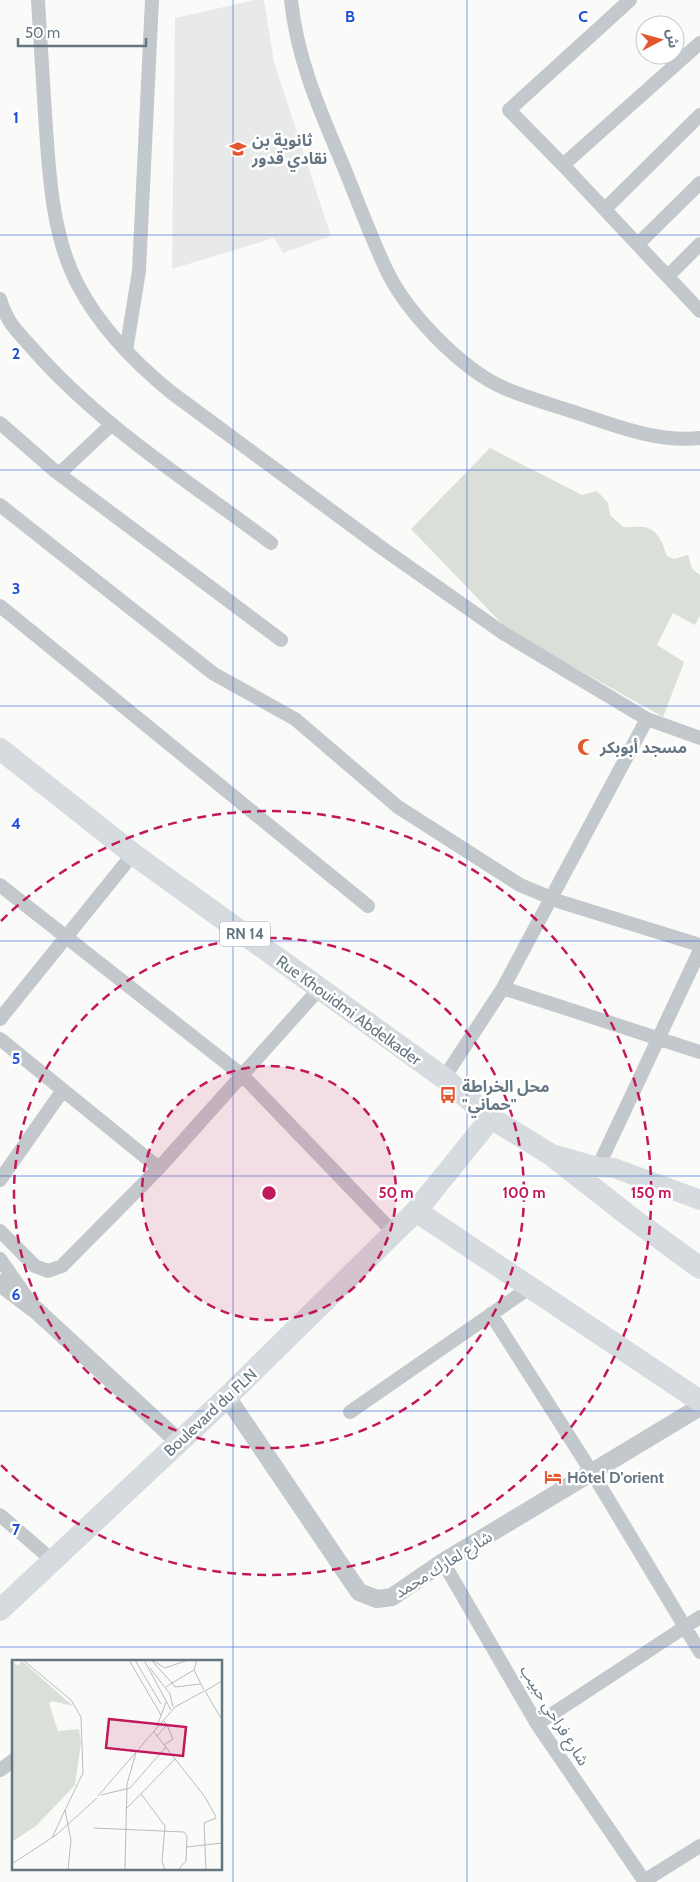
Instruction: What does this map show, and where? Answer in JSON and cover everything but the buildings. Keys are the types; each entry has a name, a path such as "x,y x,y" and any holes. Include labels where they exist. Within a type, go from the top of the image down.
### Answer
{"main road":[{"name":"Rue Khouidmi Abdelkader","path":"0,749 133,854 444,1078 491,1118 550,1154 700,1268"},
{"name":"Boulevard du FLN","path":"0,1610 321,1306 416,1211 491,1118"},
{"path":"550,1154 598,1167 614,1168 700,1200"},
{"path":"416,1211 700,1402"}],"street":[{"path":"38,0 48,154 53,201 64,248 77,284 97,316 126,351 148,373 172,392 382,548 502,633 647,719 700,738"},
{"path":"126,351 139,271 152,0"},
{"path":"304,0 291,6 308,80 387,271 417,314 439,338 470,366 503,388 637,434 686,440 700,438"},
{"path":"630,0 509,110 563,164 699,309"},
{"path":"563,164 700,43"},
{"path":"605,210 700,115"},
{"path":"638,244 700,183"},
{"path":"668,276 700,244"},
{"path":"0,300 6,317 59,379 112,424 271,543"},
{"path":"0,423 59,474 281,640"},
{"path":"59,474 112,424"},
{"path":"0,505 214,674 295,719 398,807 520,885 550,898 700,945"},
{"path":"0,606 368,906"},
{"path":"444,1078 503,988 647,719"},
{"path":"0,1019 133,854"},
{"path":"0,885 242,1076 393,1232"},
{"path":"598,1167 700,950"},
{"path":"0,1231 35,1266 48,1271 62,1266 159,1168 320,988"},
{"path":"503,988 660,1037 700,1052"},
{"path":"0,1039 159,1168"},
{"path":"0,1180 63,1090"},
{"path":"0,1259 36,1311"},
{"path":"0,1283 36,1311 179,1442"},
{"path":"350,1412 529,1288"},
{"path":"490,1314 593,1474 700,1652"},
{"name":"شارع لعارك محمد","path":"227,1396 359,1592 377,1599 392,1596 443,1562 593,1474 700,1407"},
{"path":"0,1516 52,1560"},
{"name":"شارع فراحي حبيب","path":"443,1562 537,1724 645,1881"},
{"path":"537,1724 700,1618"},
{"path":"0,1770 12,1761"},
{"path":"645,1881 700,1846"}],"shaded area":[{"name":"ثانوية بن نقادي قدور","path":"255,0 264,0 274,62 331,236 283,253 274,238 172,269 175,18"},
{"path":"490,448 582,495 597,491 608,503 610,515 623,527 643,527 653,531 659,537 667,556 674,559 688,555 692,569 700,575 700,616 695,625 673,613 657,645 684,662 663,717 508,630 411,529"}],"place":[{"name":"ثانوية بن نقادي قدور","path":"238,149"},
{"name":"مسجد أبوبكر","path":"586,747"},
{"name":"محل الخراطة \"حماني\"","path":"448,1095"},
{"name":"Hôtel D'orient","path":"553,1477"}]}
